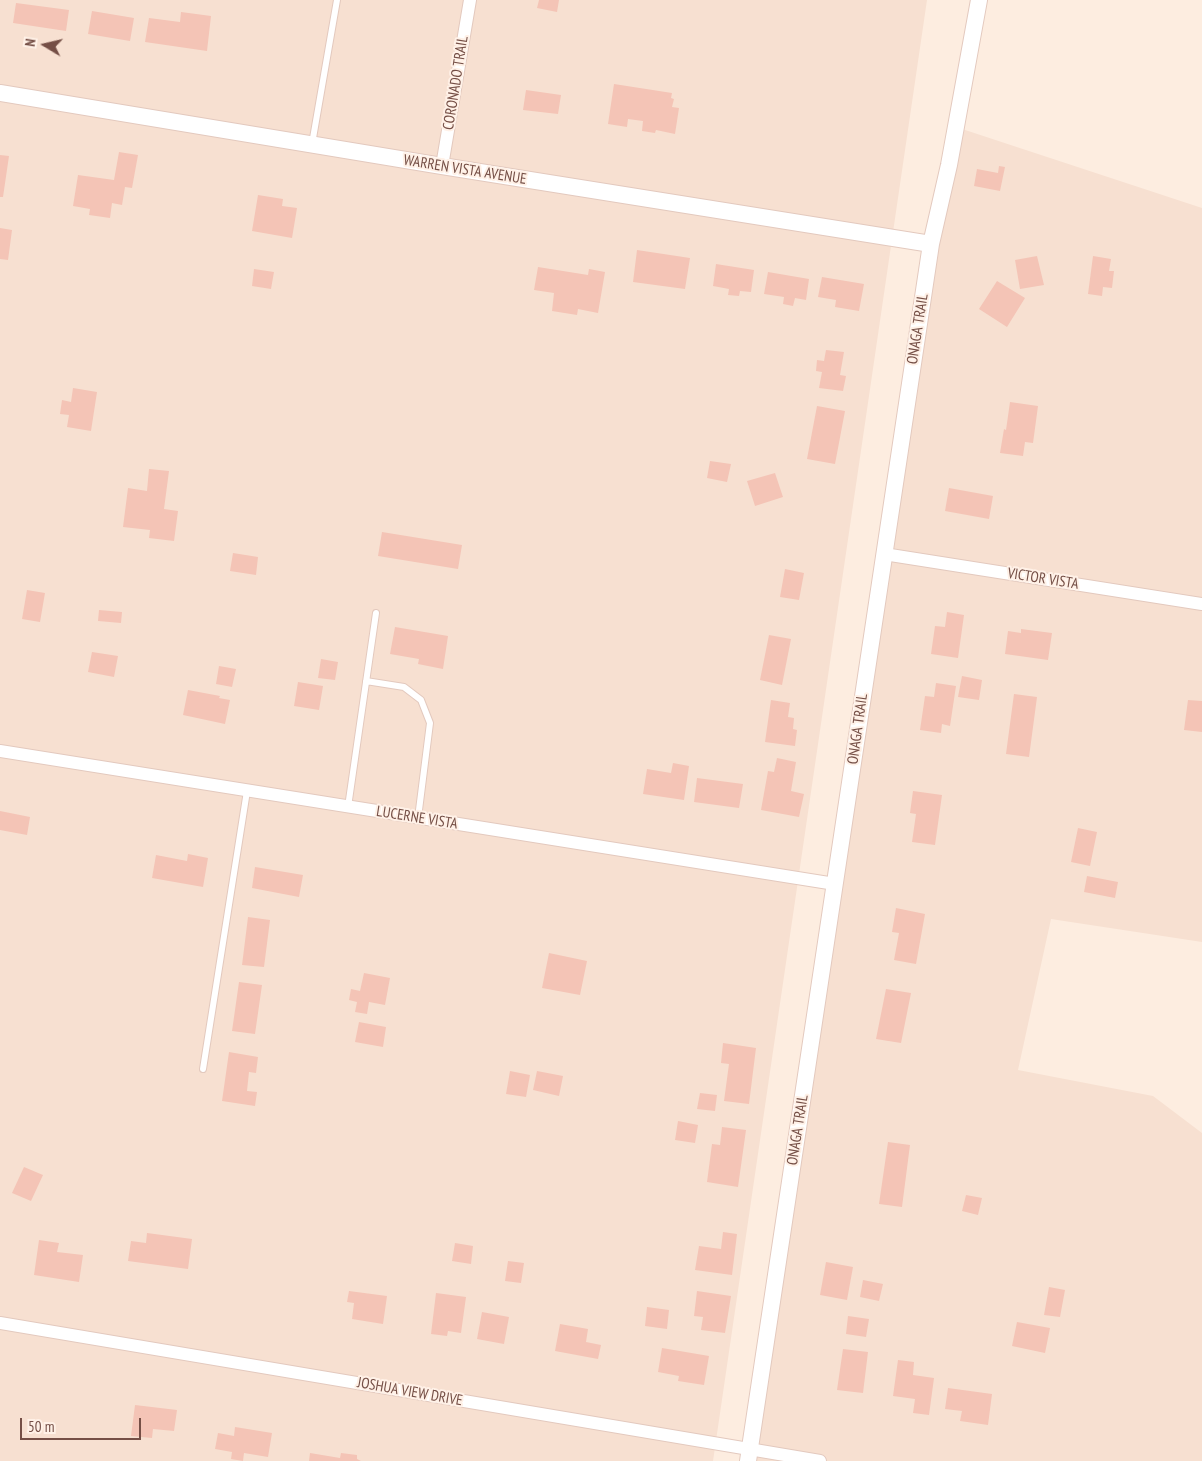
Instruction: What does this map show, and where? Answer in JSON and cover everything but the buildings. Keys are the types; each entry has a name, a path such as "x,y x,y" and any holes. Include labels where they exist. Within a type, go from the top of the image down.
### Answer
{"street":[{"name":"CORONADO TRAIL","path":"442,166 470,0"},
{"name":"ONAGA TRAIL","path":"749,1455 931,244 949,165 979,0"},
{"name":"WARREN VISTA AVENUE","path":"0,94 931,244"},
{"name":"VICTOR VISTA","path":"884,554 1202,604"},
{"name":"LUCERNE VISTA","path":"0,751 835,884"},
{"name":"JOSHUA VIEW DRIVE","path":"0,1323 749,1455 820,1461"}],"lane":[{"path":"312,145 336,0"},
{"path":"348,807 376,613"},
{"path":"366,681 404,687 421,700 430,724 418,818"},
{"path":"203,1069 247,791"}],"shaded area":[{"path":"0,0 927,0 713,1461 0,1461"},
{"path":"956,127 1202,208 1202,942 1051,919 1018,1070 1153,1096 1202,1133 1202,1461 754,1461"}]}
